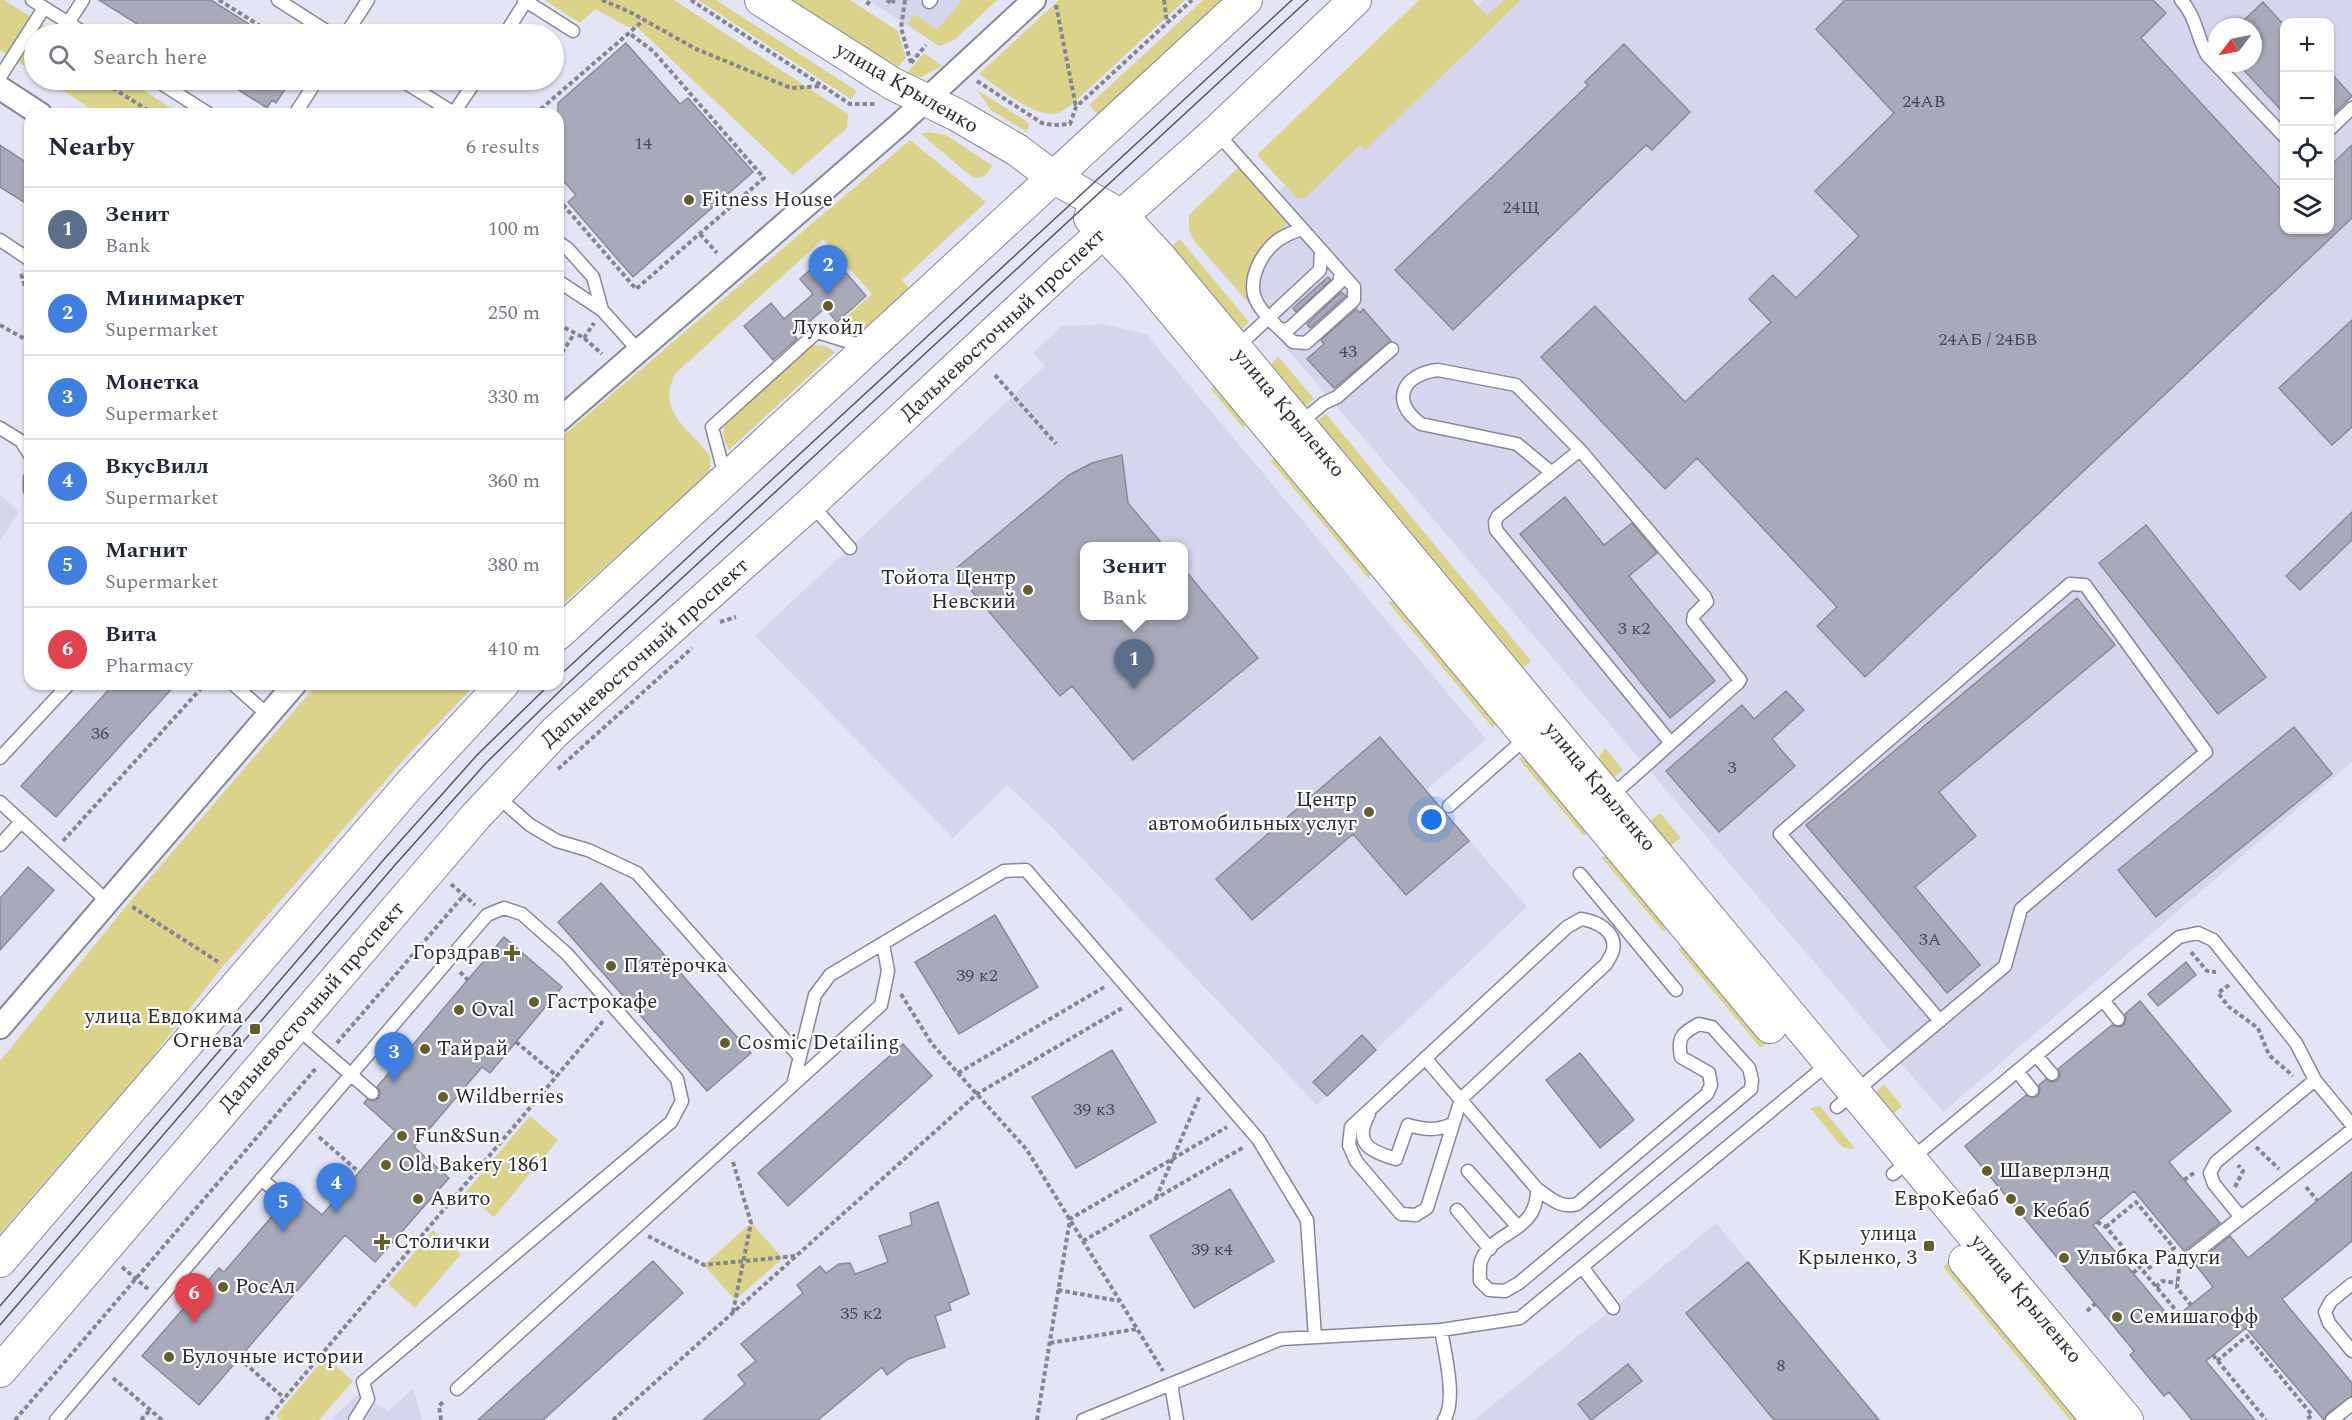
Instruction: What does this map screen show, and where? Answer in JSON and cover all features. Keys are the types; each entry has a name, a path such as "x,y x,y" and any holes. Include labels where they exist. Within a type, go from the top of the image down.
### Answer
{"main road":[{"name":"улица Крыленко","path":"761,0 893,84 957,115 1017,150 1112,225 1159,256 1227,356 1289,432 1901,1167 2127,1420"},
{"path":"564,628 1246,0"},
{"name":"Дальневосточный проспект","path":"0,1371 295,1026 496,795 556,731 810,504 1216,132 1355,0"},
{"name":"улица Крыленко","path":"1289,432 1528,736 1600,805"},
{"path":"0,1261 411,783 497,690"},
{"name":"улица Крыленко","path":"1901,1167 2098,1420"}],"street":[{"path":"564,416 927,100 1034,0"},
{"path":"0,88 31,108"},
{"path":"0,1027 290,690"}],"lane":[{"path":"32,0 68,23 83,0"},
{"path":"278,0 315,24"},
{"path":"352,24 368,0"},
{"path":"2181,0 2194,19 2200,43 2207,55 2280,132"},
{"path":"511,24 525,1 562,24"},
{"path":"34,24 44,8"},
{"path":"564,25 573,31"},
{"path":"0,77 24,39"},
{"path":"172,90 200,108"},
{"path":"298,108 310,90"},
{"path":"417,90 445,108"},
{"path":"458,108 470,90"},
{"path":"2333,126 2352,108"},
{"path":"1216,132 1354,287 1354,300 1306,343 1293,342 1254,296 1257,270 1268,248 1283,236 1302,229"},
{"path":"0,240 24,256"},
{"path":"564,246 593,277 602,310"},
{"path":"1227,356 1320,270 1321,250"},
{"path":"1282,330 1290,328 1339,284 1341,273"},
{"path":"564,285 602,310 638,350"},
{"path":"725,479 712,427 720,419 817,332 870,348"},
{"path":"1289,432 1324,403 1337,397 1392,349"},
{"path":"1552,473 1516,444 1421,424 1409,416 1402,404 1403,393 1417,376 1438,370 1516,385 1580,450 1705,597 1707,602 1705,606 1694,615 1693,621 1738,676 1738,683 1600,805"},
{"path":"0,428 21,441 24,446"},
{"path":"1580,450 1498,516 1495,522 1496,530 1670,742"},
{"path":"810,504 850,548"},
{"path":"1845,1100 1940,1021 2005,966 2021,909 2206,752 2085,585 2070,584 1780,834 1940,1021"},
{"path":"0,758 63,690"},
{"path":"240,690 268,715"},
{"path":"1449,806 1528,736"},
{"path":"496,795 530,825 557,841 588,850 637,873 800,1058"},
{"path":"0,802 20,823 108,902"},
{"path":"0,845 20,823"},
{"path":"793,1085 814,995 830,975 1004,871 1026,870 1258,1139 1307,1220 1315,1337"},
{"path":"1580,874 1676,990"},
{"path":"56,1420 487,915 504,908 522,914 567,954 677,1079 682,1101 671,1122 363,1382 368,1399 355,1420"},
{"path":"1581,919 1593,921 1605,928 1612,938 1613,951 1606,964 1461,1099 1426,1208 1416,1215 1401,1214 1356,1161 1349,1145 1351,1127 1567,927 1581,919"},
{"path":"1901,1167 2179,937 2198,933 2213,940 2296,1043 2311,1084 2352,1125"},
{"path":"457,1389 881,1005 888,971 883,944"},
{"path":"2103,1000 2118,1019"},
{"path":"1425,1058 1537,1189 1558,1204 1569,1206 1577,1204 1707,1094 1711,1085 1709,1073 1681,1057 1678,1045 1680,1038 1687,1030 1699,1024 1712,1027 1749,1068 1752,1080 1751,1089 1519,1283 1505,1291 1489,1290 1480,1281 1480,1262 1490,1249 1533,1213 1537,1201 1537,1189"},
{"path":"295,1026 372,1093"},
{"path":"2036,1055 2052,1074"},
{"path":"1083,1420 1281,1340 1442,1330 1520,1318 1821,1070"},
{"path":"2017,1071 2032,1090"},
{"path":"2240,1216 2214,1184 2210,1173 2216,1162 2311,1084"},
{"path":"1373,1105 1362,1127 1364,1143 1375,1153 1396,1159 1408,1125 1425,1130 1438,1130 1452,1124"},
{"path":"2189,1258 2352,1130"},
{"path":"1468,1171 1518,1227"},
{"path":"261,1179 286,1200"},
{"path":"1457,1210 1490,1249"},
{"path":"1582,1267 1612,1308"},
{"path":"2352,1284 2331,1301 2325,1312 2329,1323 2352,1352"},
{"path":"1442,1330 1450,1396 1444,1420"},
{"path":"1171,1384 1177,1420"},
{"path":"2332,1420 2352,1404"}],"path":[{"path":"219,0 257,24"},
{"path":"602,0 696,49 791,88 822,86"},
{"path":"691,0 850,105 877,104"},
{"path":"867,5 870,0"},
{"path":"887,0 892,3 894,0"},
{"path":"906,0 901,28 911,63"},
{"path":"1054,0 1076,108"},
{"path":"1164,0 1167,24"},
{"path":"976,81 1042,123 1070,124 1076,108 1192,0"},
{"path":"564,89 644,20"},
{"path":"564,207 636,289 764,178 653,51 629,33"},
{"path":"903,72 926,45"},
{"path":"116,90 144,108"},
{"path":"542,108 563,90"},
{"path":"700,234 717,253"},
{"path":"0,325 24,339"},
{"path":"564,328 584,338 603,355"},
{"path":"564,350 574,334"},
{"path":"995,375 1056,444"},
{"path":"713,628 722,621 736,617"},
{"path":"553,773 696,644"},
{"path":"53,852 200,690"},
{"path":"451,884 487,915"},
{"path":"15,1420 464,895"},
{"path":"139,900 134,908 220,963"},
{"path":"2179,937 2207,970 2217,972 2219,970"},
{"path":"888,971 932,1044 1027,1150 1171,1384"},
{"path":"2241,975 2218,993 2229,1007 2258,1028 2268,1055 2311,1084"},
{"path":"958,1072 1119,978"},
{"path":"613,1420 977,1094 1138,999"},
{"path":"266,1420 615,1008"},
{"path":"516,1042 557,1076"},
{"path":"1155,1199 1207,1080"},
{"path":"1070,1219 1240,1119"},
{"path":"306,1127 359,1172"},
{"path":"2246,1138 2290,1179"},
{"path":"1083,1241 1258,1139"},
{"path":"727,1144 751,1222 733,1312"},
{"path":"2228,1152 2243,1171 2228,1202"},
{"path":"2106,1227 2136,1202 2174,1248 2144,1272"},
{"path":"1037,1420 1070,1219"},
{"path":"2097,1222 2106,1227 2179,1314"},
{"path":"634,1229 704,1265 796,1256"},
{"path":"2189,1258 2179,1267 2177,1288 2191,1305"},
{"path":"122,1267 153,1293"},
{"path":"2133,1273 2140,1267"},
{"path":"2156,1287 2162,1281 2177,1283"},
{"path":"1058,1290 1120,1301"},
{"path":"2087,1311 2096,1304"},
{"path":"1050,1343 1137,1329"},
{"path":"2217,1361 2247,1336 2312,1415 2306,1420"},
{"path":"2213,1356 2265,1420"},
{"path":"238,1358 284,1398"},
{"path":"101,1368 162,1420"},
{"path":"141,1420 150,1410"}],"shaded area":[{"path":"0,0 4,0 42,24 24,24 24,66 0,50"},
{"path":"544,0 674,0 848,114 847,128 793,175 638,28 626,26 595,9 580,23"},
{"path":"698,0 716,0 857,91 851,99"},
{"path":"791,0 850,0 898,31 906,58 897,68"},
{"path":"868,0 997,0 954,40 939,46"},
{"path":"962,0 997,0 954,40 939,46 908,25 914,14 937,30"},
{"path":"1059,0 1185,0 1070,106 1060,112 1049,114 1039,112 1017,101 979,74"},
{"path":"1203,0 1222,0 1098,115 1089,105"},
{"path":"1419,0 1472,0 1487,15 1504,0 1521,0 1365,150 1360,145 1305,198 1298,199 1257,155"},
{"path":"1484,0 2352,0 2352,762 1943,1112 1208,257"},
{"path":"924,53 942,66 921,77 906,74"},
{"path":"976,89 1026,121 1029,124 1027,132 991,110"},
{"path":"62,90 143,90 171,108 90,108"},
{"path":"930,132 946,135 993,166 984,176 972,177 921,134"},
{"path":"910,140 986,202 902,280 909,288 860,333 845,333 833,329 872,294 823,239 675,374 670,387 672,409 685,428 710,456 710,470 701,482 564,603 564,435"},
{"path":"1240,166 1289,222 1263,247 1251,266 1248,289 1251,302 1194,241 1189,230 1189,215"},
{"path":"1180,239 1249,322 1240,331 1167,250"},
{"path":"1103,324 1146,334 1486,739 1426,790 1527,907 1317,1105 1052,827 1007,785 953,838 755,636 1045,366 1033,353 1062,326"},
{"path":"813,345 825,346 835,352 729,450 724,435 727,420 801,351"},
{"path":"1278,356 1314,399 1307,405 1297,407 1267,370"},
{"path":"1217,383 1246,418 1244,429 1211,389"},
{"path":"1326,414 1531,661 1525,667 1519,668 1316,429 1318,420"},
{"path":"1280,459 1372,569 1369,579 1270,460"},
{"path":"0,494 19,512 0,541"},
{"path":"1397,601 1498,719 1493,728 1388,602"},
{"path":"312,690 470,690 406,757 219,971 147,1064 0,1234 0,1061 137,893"},
{"path":"1605,748 1623,770 1609,781 1596,761"},
{"path":"1528,756 1588,828 1584,836 1518,758"},
{"path":"1660,813 1681,838 1668,847 1649,825 1650,821"},
{"path":"1610,854 1668,924 1664,932 1601,857"},
{"path":"1686,945 1767,1044 1760,1047 1678,949"},
{"path":"1884,1084 1902,1106 1889,1117 1874,1095"},
{"path":"1820,1106 1855,1148 1842,1147 1810,1108"},
{"path":"530,1116 558,1140 494,1217 465,1193"},
{"path":"751,1223 783,1258 735,1300 704,1265"},
{"path":"1716,1223 1881,1420 1474,1420 1613,1308"},
{"path":"433,1230 461,1254 415,1308 388,1284"},
{"path":"1949,1261 2082,1420 2070,1420 1943,1267"},
{"path":"325,1357 353,1381 319,1420 281,1420 276,1416"},
{"path":"413,1389 422,1420 330,1420 358,1394 388,1411"}],"building":[{"path":"99,0 211,0 249,24 137,24"},
{"path":"1845,0 2153,0 2166,13 2141,38 2280,189 2280,234 2334,234 2334,162 2352,145 2352,218 1865,677 1817,626 1837,607 1697,458 1665,489 1541,357 1595,306 1685,402 1771,322 1749,299 1773,275 1796,298 1859,236 1815,191 1894,113 1816,29"},
{"path":"2263,2 2280,21 2280,109 2245,72 2262,72 2262,18 2246,18"},
{"path":"626,43 680,104 688,98 753,172 633,277 568,202 576,195 564,182 564,108 558,108 558,103"},
{"path":"1624,44 1690,112 1652,150 1646,145 1453,330 1395,270 1588,85 1585,82"},
{"path":"2334,76 2352,96 2334,113"},
{"path":"239,90 284,90 276,103 272,100 267,108"},
{"path":"0,145 24,161 24,202 0,187"},
{"name":"Лукойл","path":"829,253 866,296 837,322 825,308 794,335 797,339 773,360 744,326 771,303 784,319 813,294 800,279"},
{"path":"1328,277 1331,280 1296,312 1293,308"},
{"path":"1341,292 1346,296 1310,328 1307,324"},
{"path":"1356,309 1360,313 1363,309 1391,341 1334,388 1307,359 1324,344 1321,340"},
{"path":"2352,320 2352,427 2332,445 2279,388"},
{"name":"Тойота Центр Невский","path":"1122,455 1128,503 1161,542 1080,542 1080,620 1188,620 1188,574 1258,658 1133,760 1072,686 1060,696 954,570 1069,475 1092,463"},
{"path":"1565,497 1604,545 1632,523 1657,553 1629,576 1715,681 1670,718 1520,534"},
{"path":"2352,512 2352,540 2300,590 2286,576"},
{"path":"2146,525 2266,677 2218,714 2099,563"},
{"path":"2077,598 2115,645 1939,792 1976,836 1915,887 1980,965 1947,993 1806,825"},
{"path":"109,690 171,690 56,817 21,786"},
{"path":"1786,691 1804,710 1772,739 1795,766 1719,832 1666,771 1742,705 1754,719"},
{"path":"2294,727 2332,774 2156,917 2118,870"},
{"name":"Центр автомобильных услуг","path":"1380,737 1469,841 1406,895 1353,834 1252,920 1216,879"},
{"path":"28,867 54,890 0,950 0,898"},
{"path":"601,883 751,1053 707,1091 558,922"},
{"path":"995,915 1038,987 959,1034 915,962"},
{"path":"504,937 562,987 490,1073 482,1067 414,1147 449,1178 375,1262 345,1235 199,1405 142,1356 219,1268 224,1272 281,1206 285,1208 292,1206 294,1201 291,1194 294,1191 322,1215 395,1131 364,1103 367,1099 374,1101 379,1098 380,1091 377,1087"},
{"path":"2186,962 2196,975 2158,1006 2148,994"},
{"path":"2140,1001 2231,1111 2169,1162 2220,1223 2184,1251 2134,1191 2093,1225 2172,1320 2213,1287 2195,1264 2230,1236 2248,1258 2352,1172 2352,1241 2282,1299 2352,1383 2352,1396 2327,1414 2324,1420 2246,1328 2206,1361 2255,1420 2192,1420 2169,1392 2164,1396 2130,1355 2134,1351 1965,1146 2026,1095 2033,1098 2038,1096 2039,1085 2046,1079 2050,1082 2057,1081 2060,1076 2058,1069 2112,1025 2119,1027 2124,1025 2125,1014"},
{"path":"1362,1035 1376,1050 1327,1096 1313,1082"},
{"path":"903,1044 932,1076 788,1206 758,1173"},
{"path":"1112,1050 1156,1122 1076,1168 1032,1097"},
{"path":"1580,1053 1634,1120 1600,1148 1546,1080"},
{"path":"1230,1189 1274,1261 1194,1308 1150,1236"},
{"path":"938,1202 969,1294 949,1303 951,1310 935,1316 945,1347 908,1359 887,1375 882,1367 818,1420 703,1420 745,1384 738,1375 756,1361 741,1344 803,1293 797,1285 820,1266 826,1273 839,1264 850,1263 855,1274 888,1262 879,1236 912,1225 910,1213"},
{"path":"653,1261 683,1293 543,1420 478,1420"},
{"path":"1748,1262 1879,1420 1774,1420 1686,1313"},
{"path":"1628,1364 1642,1381 1591,1420 1578,1404"}],"tram line":[{"path":"564,671 1292,0"},
{"path":"564,687 1308,0"},
{"path":"0,1306 386,857 478,754 544,690"},
{"path":"0,1325 395,865 486,763 561,690"}],"place":[{"name":"Fitness House","path":"689,200"},
{"name":"Минимаркет","path":"828,295"},
{"name":"Лукойл","path":"828,306"},
{"name":"Тойота Центр Невский","path":"1028,590"},
{"name":"Зенит","path":"1134,689"},
{"name":"Центр автомобильных услуг","path":"1369,812"},
{"name":"Горздрав","path":"512,953"},
{"name":"Пятёрочка","path":"611,966"},
{"name":"Гастрокафе","path":"534,1002"},
{"name":"Oval","path":"459,1010"},
{"name":"улица Евдокима Огнева","path":"255,1029"},
{"name":"Cosmic Detailing","path":"725,1043"},
{"name":"Тайрай","path":"425,1049"},
{"name":"Монетка","path":"394,1082"},
{"name":"Wildberries","path":"443,1097"},
{"name":"Fun&Sun","path":"402,1136"},
{"name":"Old Bakery 1861","path":"386,1165"},
{"name":"Шаверлэнд","path":"1987,1171"},
{"name":"Авито","path":"418,1199"},
{"name":"ЕвроКебаб","path":"2011,1199"},
{"name":"Кебаб","path":"2020,1211"},
{"name":"ВкусВилл","path":"336,1213"},
{"name":"Магнит","path":"283,1232"},
{"name":"Столички","path":"382,1242"},
{"name":"улица Крыленко, 3","path":"1929,1246"},
{"name":"Улыбка Радуги","path":"2064,1258"},
{"name":"РосАл","path":"223,1287"},
{"name":"Семишагофф","path":"2117,1317"},
{"name":"Вита","path":"194,1323"},
{"name":"Булочные истории","path":"169,1357"}]}
